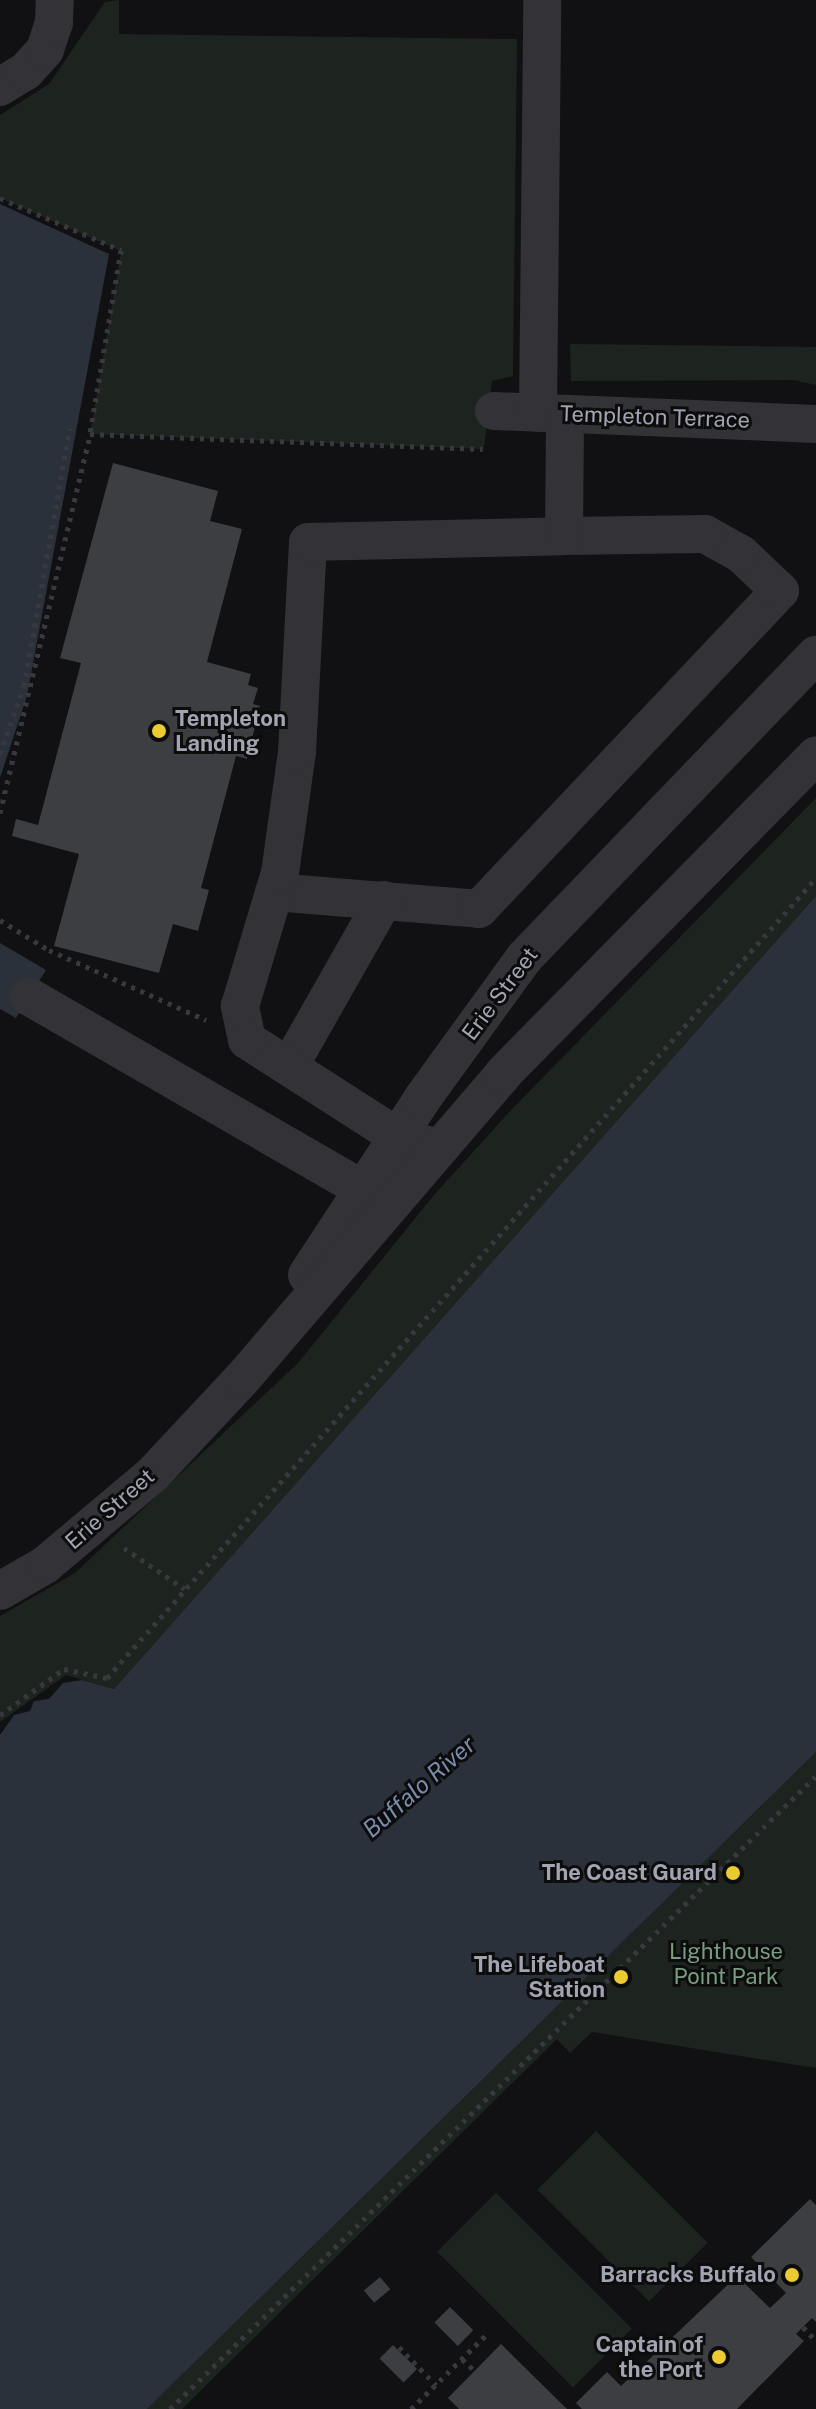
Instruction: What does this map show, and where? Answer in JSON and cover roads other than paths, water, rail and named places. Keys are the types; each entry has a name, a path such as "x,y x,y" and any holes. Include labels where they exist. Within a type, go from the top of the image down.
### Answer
{"street":[{"path":"0,87 26,71 45,50 54,23 55,0"},
{"path":"542,0 551,413 564,536"},
{"name":"Templeton Terrace","path":"494,411 816,424"},
{"path":"274,892 479,909 780,591 741,554 705,534 308,542 297,752 274,892 240,1006 247,1040 398,1137 439,1148"},
{"name":"Erie Street","path":"378,1197 398,1137 524,958 816,655"},
{"name":"Erie Street","path":"0,1591 45,1565 153,1474 242,1379 378,1197 439,1148 503,1074 816,755"},
{"path":"289,1067 384,900"},
{"path":"28,996 378,1197"}],"water":[{"path":"0,204 109,254 27,696 0,778"},
{"name":"Buffalo River","path":"816,896 816,1752 147,2409 0,2409 0,1735 14,1715 30,1711 34,1701 49,1699 63,1683 82,1680 114,1689"},
{"path":"0,943 46,970 16,1018 0,1009"}],"place":[{"name":"Templeton Landing","path":"159,731"},
{"name":"The Coast Guard","path":"733,1873"},
{"name":"The Lifeboat Station","path":"621,1977"},
{"name":"Barracks Buffalo","path":"792,2275"},
{"name":"Captain of the Port","path":"719,2357"}],"park label":[{"name":"Lighthouse Point Park","path":"726,1964"}]}
